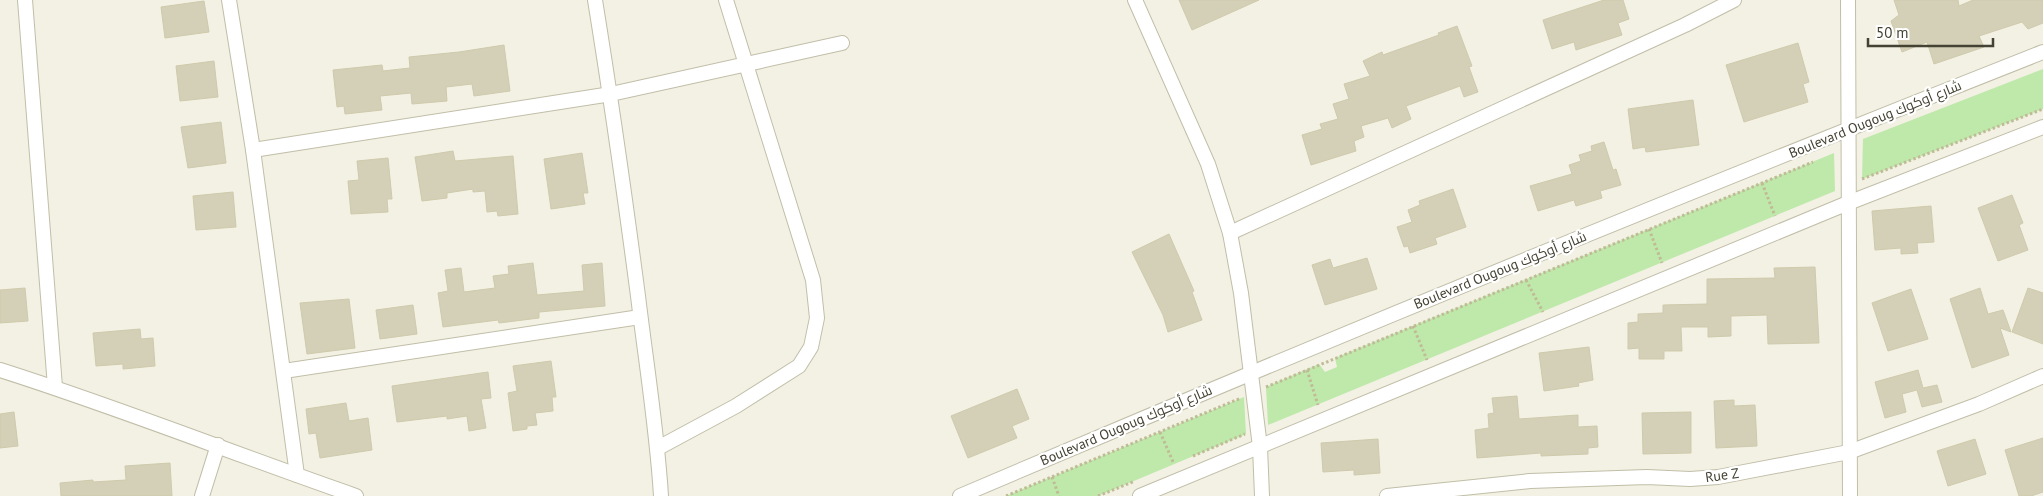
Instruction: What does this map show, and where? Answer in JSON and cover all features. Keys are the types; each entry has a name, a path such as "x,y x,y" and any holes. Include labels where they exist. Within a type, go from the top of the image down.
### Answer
{"street":[{"path":"25,0 55,387"},
{"path":"229,0 253,150 297,476"},
{"path":"595,0 611,94 658,448 661,496"},
{"path":"658,448 736,406 799,366 811,347 817,318 813,280 726,0"},
{"path":"1135,0 1208,164 1230,233 1241,293 1251,372 1260,447 1262,496"},
{"path":"1230,233 1685,25 1734,0"},
{"path":"1848,0 1850,496"},
{"path":"253,150 611,94 842,43"},
{"name":"Boulevard Ougoug شارع أوكوك","path":"960,496 1251,372 1849,128 2043,52"},
{"path":"1140,496 1848,203 2043,127"},
{"path":"284,372 640,317"},
{"path":"0,370 55,387 356,496"},
{"name":"Rue Z","path":"1386,496 1530,481 1647,477 1690,479 1718,477 1849,452 1979,404 2043,376"},
{"path":"202,496 218,445"}],"path":[{"path":"1862,169 1862,179 2043,109"},
{"path":"1266,397 1266,387 1307,369 1816,160"},
{"path":"1762,183 1776,216"},
{"path":"1767,220 1784,212"},
{"path":"1649,229 1662,263 1653,266"},
{"path":"1526,280 1542,312 1552,308"},
{"path":"1413,326 1427,360"},
{"path":"1418,364 1436,356"},
{"path":"1307,369 1318,405"},
{"path":"1006,496 1244,397"},
{"path":"1309,408 1327,401"},
{"path":"1160,432 1174,464"},
{"path":"1052,477 1059,496"}],"green space":[{"path":"2043,69 2043,109 1862,179 1863,139"},
{"path":"1834,153 1835,191 1268,425 1266,387 1319,364 1325,372 1337,367 1335,358"},
{"path":"1244,397 1246,434 1098,496 1006,496"}],"building":[{"path":"1179,0 1259,0 1192,30"},
{"path":"1604,0 1623,0 1629,19 1618,23 1622,35 1576,50 1574,42 1552,49 1543,20"},
{"path":"1894,0 1958,0 1959,6 1973,0 2043,0 2043,23 2028,29 2022,22 1979,36 1984,47 1934,64 1927,42 1902,52 1891,21 1899,15"},
{"path":"204,1 209,32 165,38 161,7"},
{"path":"1457,26 1472,66 1469,67 1478,92 1464,97 1460,86 1406,106 1411,119 1392,128 1388,118 1361,126 1364,137 1354,141 1356,151 1311,165 1302,135 1322,129 1320,124 1338,119 1333,104 1349,99 1344,84 1370,76 1363,61 1382,52 1383,55 1439,35 1438,33"},
{"path":"1798,43 1809,82 1803,84 1808,102 1744,122 1726,65"},
{"path":"504,45 510,91 474,96 472,84 446,87 447,101 412,104 411,93 380,96 382,110 345,114 344,106 337,107 333,70 382,65 383,71 410,68 409,57"},
{"path":"214,61 218,97 180,101 176,66"},
{"path":"1693,100 1699,145 1646,152 1645,147 1633,149 1628,109"},
{"path":"221,122 226,163 188,168 181,127"},
{"path":"1604,142 1613,170 1616,169 1621,185 1600,191 1602,198 1576,206 1574,200 1538,211 1530,186 1572,174 1569,165 1581,161 1579,155 1592,151 1591,146"},
{"path":"453,151 455,161 513,156 518,214 498,216 497,211 487,212 485,191 473,192 473,189 447,193 447,198 422,201 415,157"},
{"path":"582,153 588,193 583,193 585,204 551,209 544,159"},
{"path":"388,158 392,199 387,199 388,212 351,214 348,181 359,180 357,161"},
{"path":"1453,189 1466,227 1435,238 1437,244 1410,253 1408,246 1404,247 1397,227 1412,222 1408,210 1420,205 1419,201"},
{"path":"233,192 236,227 196,230 193,196"},
{"path":"2012,195 2023,223 2019,225 2028,250 1998,261 1978,208"},
{"path":"1931,206 1934,242 1917,243 1918,253 1901,254 1901,248 1875,250 1872,211"},
{"path":"1169,234 1194,291 1192,292 1202,320 1168,332 1163,315 1132,252"},
{"path":"1367,258 1377,289 1325,305 1312,265 1330,259 1333,268"},
{"path":"533,263 537,295 584,291 582,265 602,263 605,306 539,312 539,318 499,323 498,320 443,327 438,293 448,291 445,270 461,268 464,292 495,288 493,276 509,274 508,266"},
{"path":"1815,267 1819,343 1768,344 1767,315 1731,316 1731,336 1708,337 1708,327 1681,327 1682,351 1664,351 1664,359 1639,359 1639,348 1628,349 1628,323 1638,322 1638,314 1663,313 1663,305 1707,304 1707,279 1775,278 1774,268"},
{"path":"25,288 28,321 0,323 0,290"},
{"path":"1980,288 1988,314 2003,310 2011,332 2000,328 2009,355 1972,368 1950,299"},
{"path":"2028,288 2043,293 2043,344 2012,332"},
{"path":"1911,289 1928,339 1888,351 1872,303"},
{"path":"349,299 355,348 307,354 300,303"},
{"path":"413,305 417,334 380,339 376,310"},
{"path":"140,329 141,339 153,338 155,366 123,369 123,364 96,366 93,333"},
{"path":"1589,347 1593,380 1578,383 1579,386 1544,391 1539,353"},
{"path":"551,361 556,397 552,397 553,411 535,413 537,425 513,431 508,393 517,391 513,366"},
{"path":"1918,370 1923,388 1937,385 1942,402 1922,407 1917,390 1902,394 1906,412 1885,418 1875,382"},
{"path":"488,372 491,398 481,399 486,428 469,431 467,416 447,419 447,416 397,422 392,386"},
{"path":"1017,389 1029,419 1012,426 1017,438 968,458 951,416"},
{"path":"1517,396 1519,419 1578,415 1578,427 1597,426 1598,447 1588,448 1588,454 1541,456 1541,453 1477,458 1475,430 1489,428 1488,414 1494,413 1492,398"},
{"path":"1734,400 1734,406 1755,405 1757,446 1716,448 1714,401"},
{"path":"346,403 349,421 368,418 372,450 320,458 316,433 309,434 306,409"},
{"path":"14,412 18,446 0,448 0,414"},
{"path":"1691,412 1691,453 1643,454 1642,413"},
{"path":"2043,438 2043,492 2031,496 2019,496 2005,450"},
{"path":"1378,439 1380,473 1354,475 1354,470 1323,472 1321,443"},
{"path":"1975,439 1986,474 1948,486 1937,451"},
{"path":"170,463 172,496 61,496 60,483 126,480 125,466"}]}
